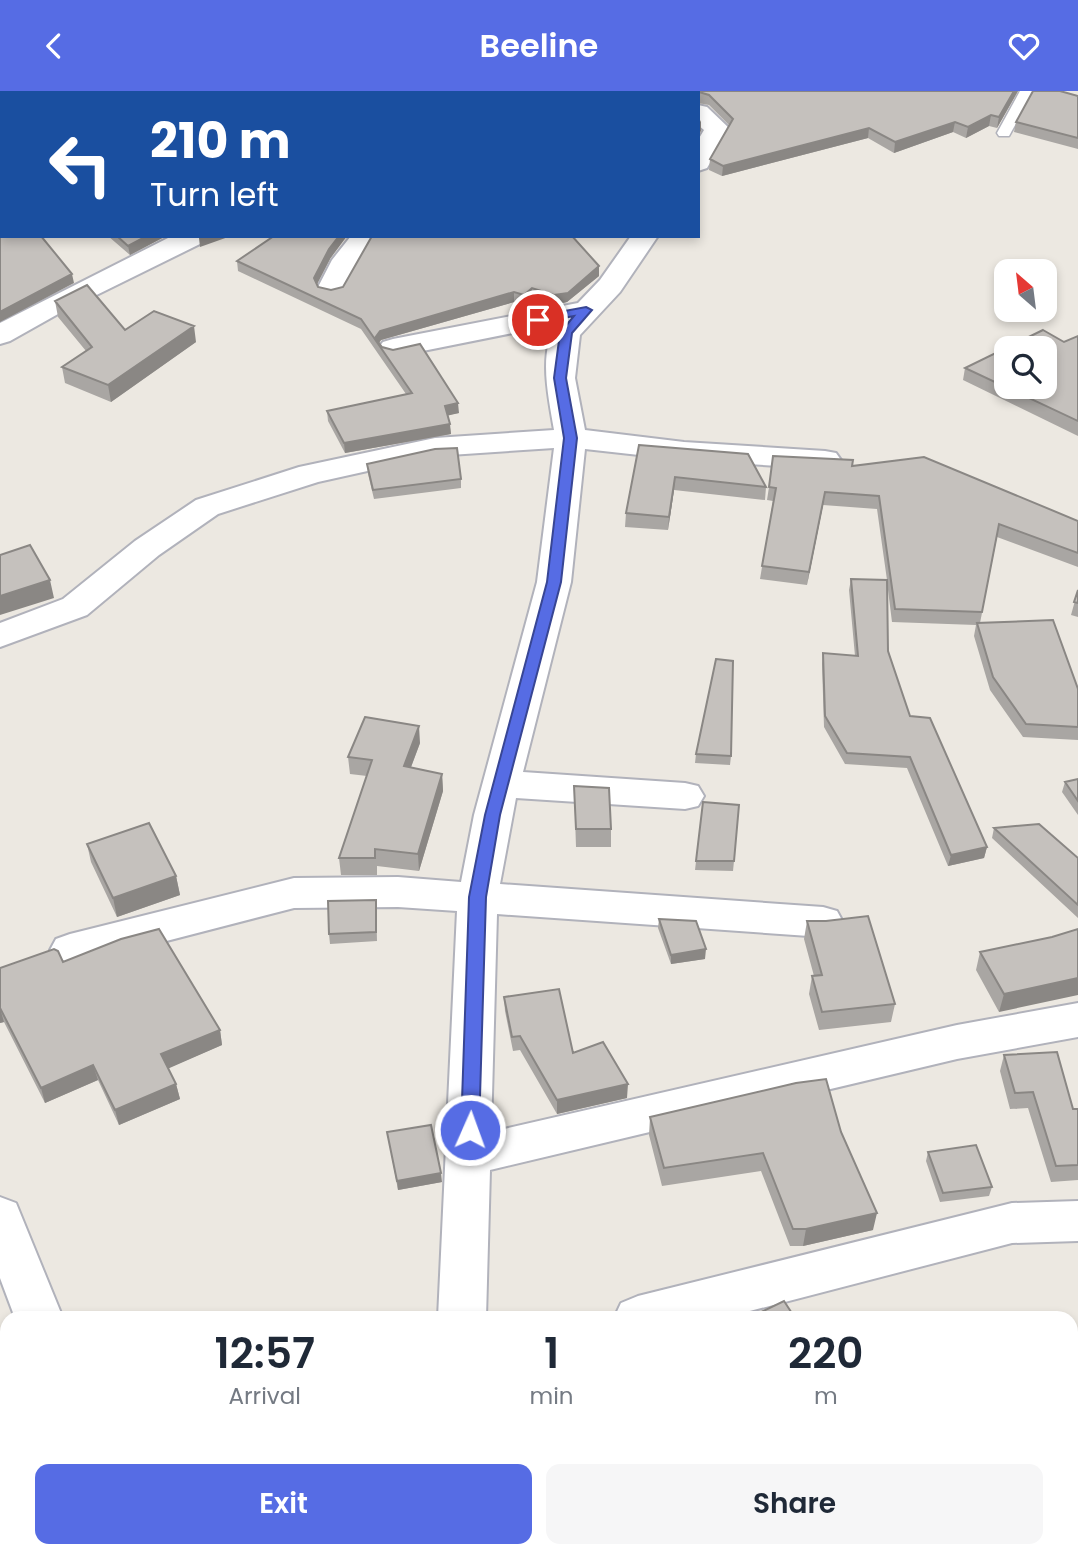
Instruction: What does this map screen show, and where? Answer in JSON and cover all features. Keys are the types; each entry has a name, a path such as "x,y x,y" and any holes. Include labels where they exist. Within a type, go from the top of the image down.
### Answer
{"street":[{"path":"700,114 717,129 700,159"},
{"path":"0,335 48,308 190,238"},
{"path":"331,289 346,260 363,238"},
{"path":"462,1311 478,897 500,784 554,582 571,438 560,378 566,333 610,286 644,238"},
{"path":"393,348 586,310"},
{"path":"0,636 75,607 147,548 207,507 310,474 435,447 571,438 684,451 845,462"},
{"path":"500,784 685,796"},
{"path":"69,950 294,893 398,892 823,922"},
{"path":"469,1156 957,1042 1078,1020"},
{"path":"0,1217 36,1311"},
{"path":"666,1311 1012,1223 1078,1221"}],"lane":[{"path":"1004,133 1027,91"}],"building":[{"path":"700,91 1014,91 999,117 991,115 968,127 955,122 895,142 869,128 723,166 710,159 733,119 709,95"},
{"path":"1033,91 1060,91 1078,96 1078,138 1016,122"},
{"path":"0,238 43,238 72,274 0,312"},
{"path":"119,238 143,238 128,246"},
{"path":"271,238 337,238 314,278 318,287 331,290 343,287 371,238 574,238 599,266 568,293 554,295 532,288 524,295 514,292 380,331 375,338 382,347 393,350 420,344 458,403 445,406 450,424 344,443 327,411 412,393 361,319 237,261"},
{"path":"87,285 125,330 154,311 194,326 108,385 62,367 92,347 55,301"},
{"path":"1043,330 1054,336 1031,336"},
{"path":"1078,336 1078,421 1031,399 1057,399 1057,338 1064,342"},
{"path":"994,354 994,382 965,368"},
{"path":"639,445 748,454 766,487 675,477 669,517 626,513"},
{"path":"457,448 461,479 373,490 367,464 435,449"},
{"path":"773,456 853,460 852,466 924,457 1078,521 1078,553 999,524 982,612 895,609 879,496 825,492 809,572 762,566 776,488 769,487"},
{"path":"30,545 50,580 0,596 0,555"},
{"path":"851,579 887,580 888,651 910,716 930,718 987,847 951,855 910,757 847,753 825,716 823,653 858,656"},
{"path":"1053,620 1078,689 1078,727 1026,724 993,677 977,623"},
{"path":"716,659 733,661 731,756 696,754"},
{"path":"365,717 419,726 404,766 442,774 418,854 375,849 375,858 339,858 372,760 348,757"},
{"path":"1078,779 1078,801 1065,782"},
{"path":"574,786 609,788 611,829 576,829"},
{"path":"703,802 739,805 734,861 696,861"},
{"path":"149,823 176,876 113,898 87,844"},
{"path":"1039,824 1078,858 1078,905 994,828"},
{"path":"376,900 376,932 329,934 328,901"},
{"path":"868,916 895,1004 822,1012 812,976 822,975 807,921"},
{"path":"659,919 696,921 706,949 671,955"},
{"path":"159,929 220,1030 161,1054 176,1084 115,1110 93,1065 41,1088 0,1008 0,968 54,949 58,951 63,962 121,939"},
{"path":"1078,929 1078,978 1004,994 980,952 1052,937"},
{"path":"559,989 573,1053 603,1042 628,1084 557,1100 520,1036 512,1037 504,997"},
{"path":"1057,1052 1073,1109 1078,1109 1078,1165 1056,1166 1033,1092 1015,1093 1004,1055"},
{"path":"826,1079 841,1132 877,1213 806,1229 793,1229 763,1153 664,1168 650,1117 796,1083"},
{"path":"431,1125 441,1173 397,1181 387,1132"},
{"path":"976,1145 992,1187 943,1193 928,1152"},
{"path":"784,1301 790,1311 763,1311"}],"route":[{"path":"470,1130 478,897 492,815 554,582 571,438 560,378 566,333 586,310 538,320"}]}
